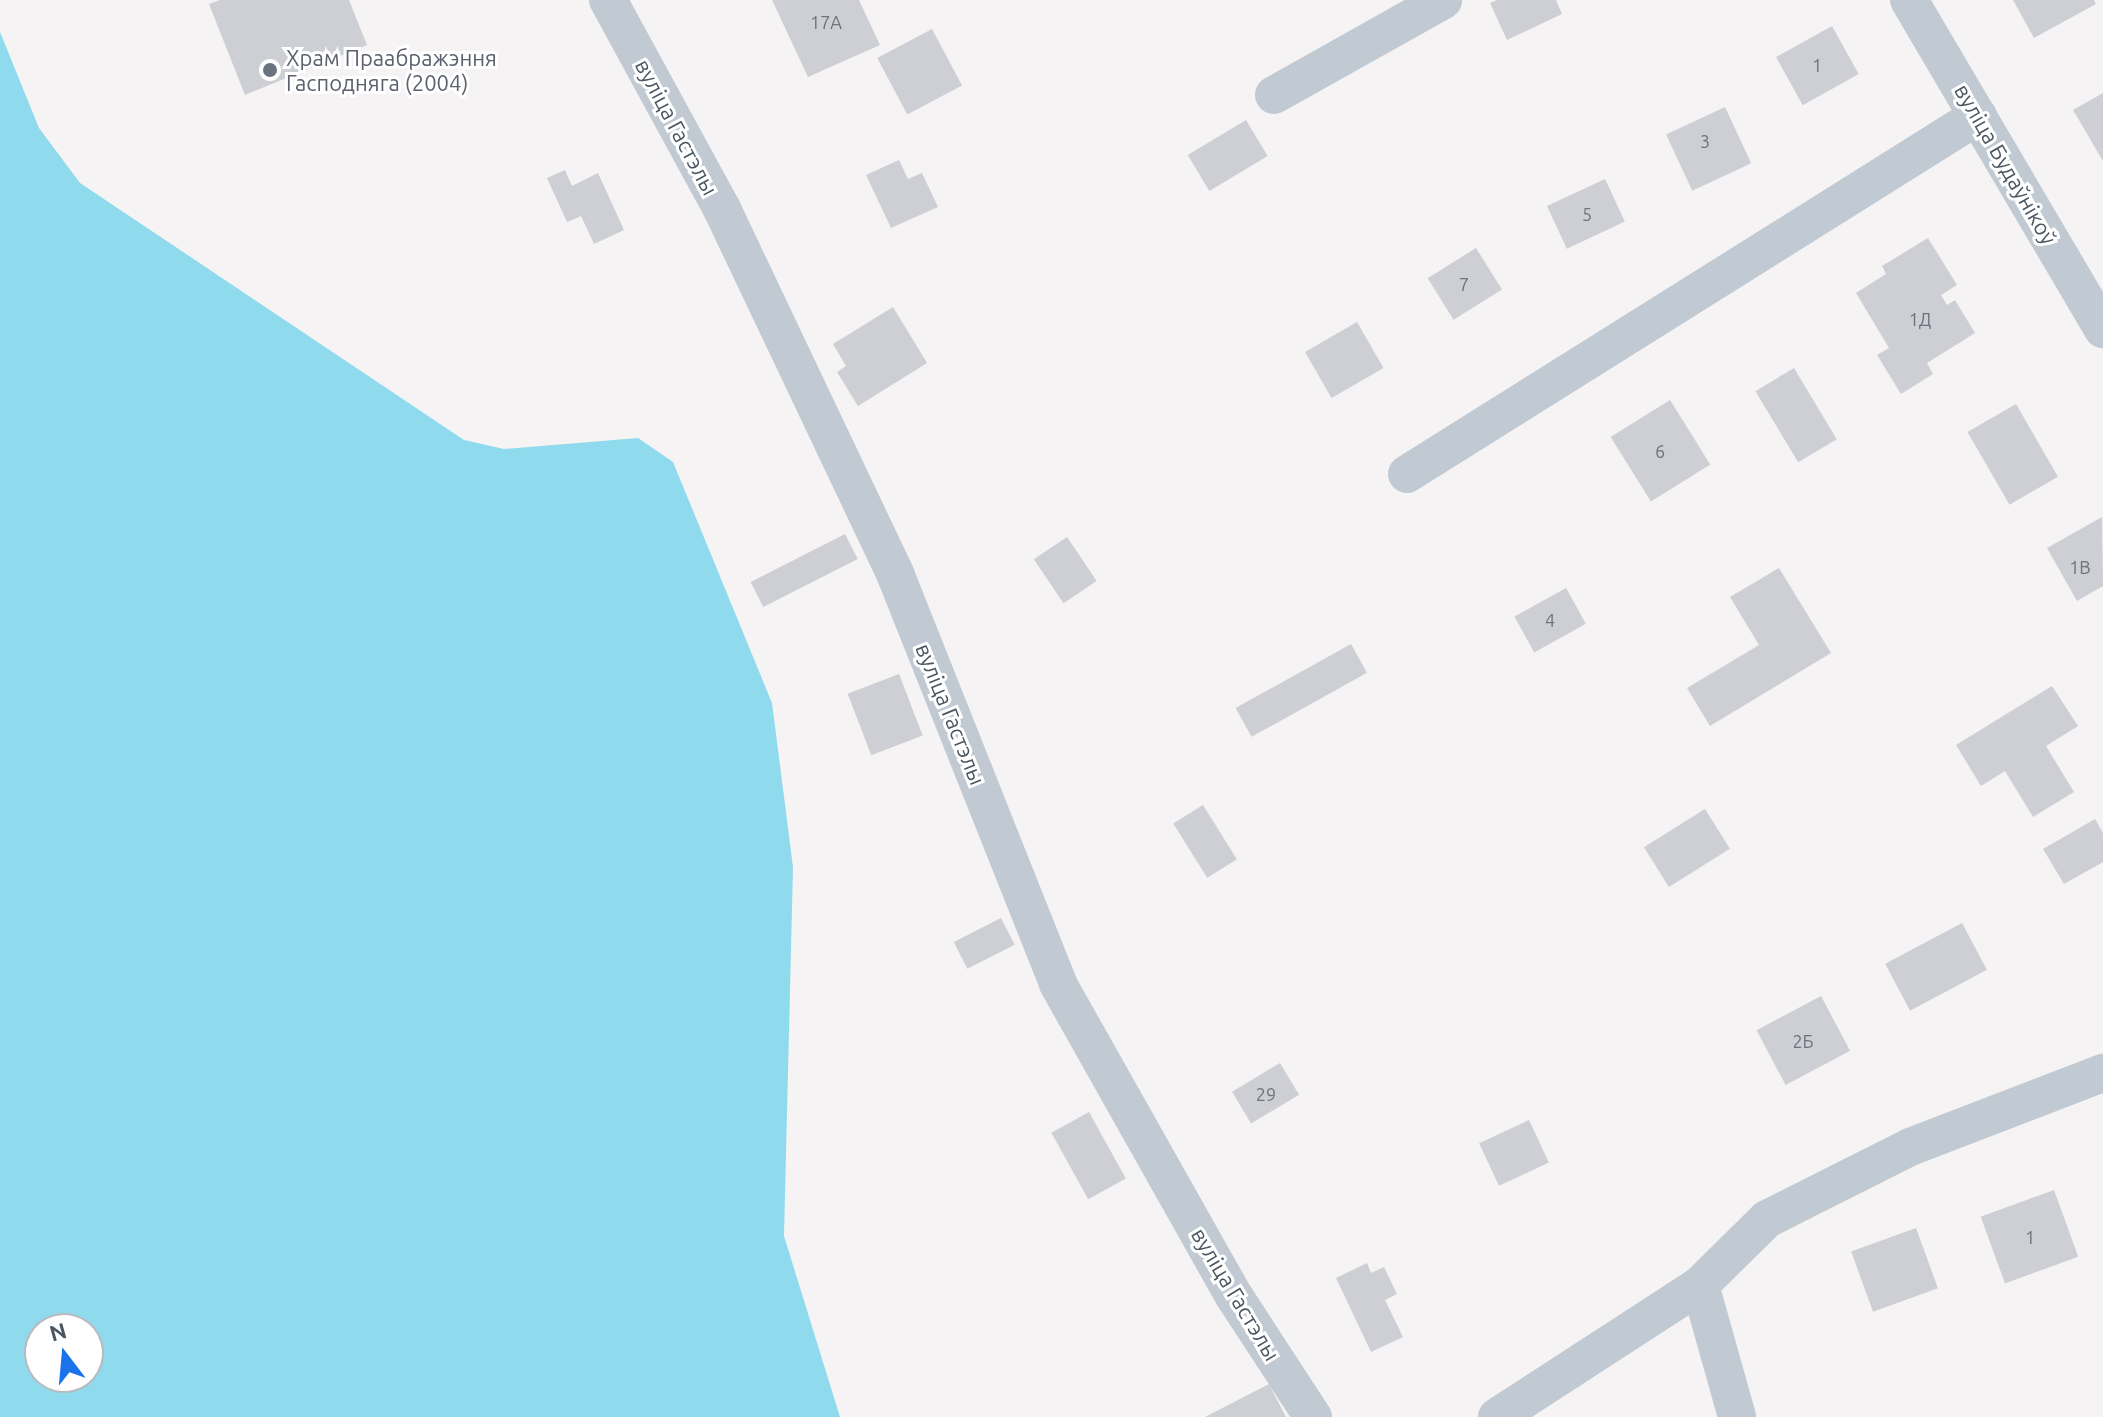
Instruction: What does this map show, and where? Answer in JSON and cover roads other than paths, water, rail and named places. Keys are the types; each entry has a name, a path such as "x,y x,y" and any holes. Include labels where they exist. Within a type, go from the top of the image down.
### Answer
{"street":[{"name":"вуліца Гастэлы","path":"608,0 722,209 896,576 1058,984 1234,1296 1313,1417"},
{"path":"1274,95 1443,0"},
{"name":"вуліца Будаўнікоў","path":"1909,0 2103,329"},
{"path":"1407,474 1978,116"},
{"path":"1497,1417 1700,1285 1767,1219 1910,1147 2103,1073"},
{"path":"1700,1285 1737,1417"}],"water":[{"path":"0,32 39,128 80,183 464,440 504,449 638,438 673,462 772,703 793,867 784,1236 840,1417 0,1417"}],"place":[{"name":"Храм Праабражэння Гасподняга (2004)","path":"270,70"}]}
